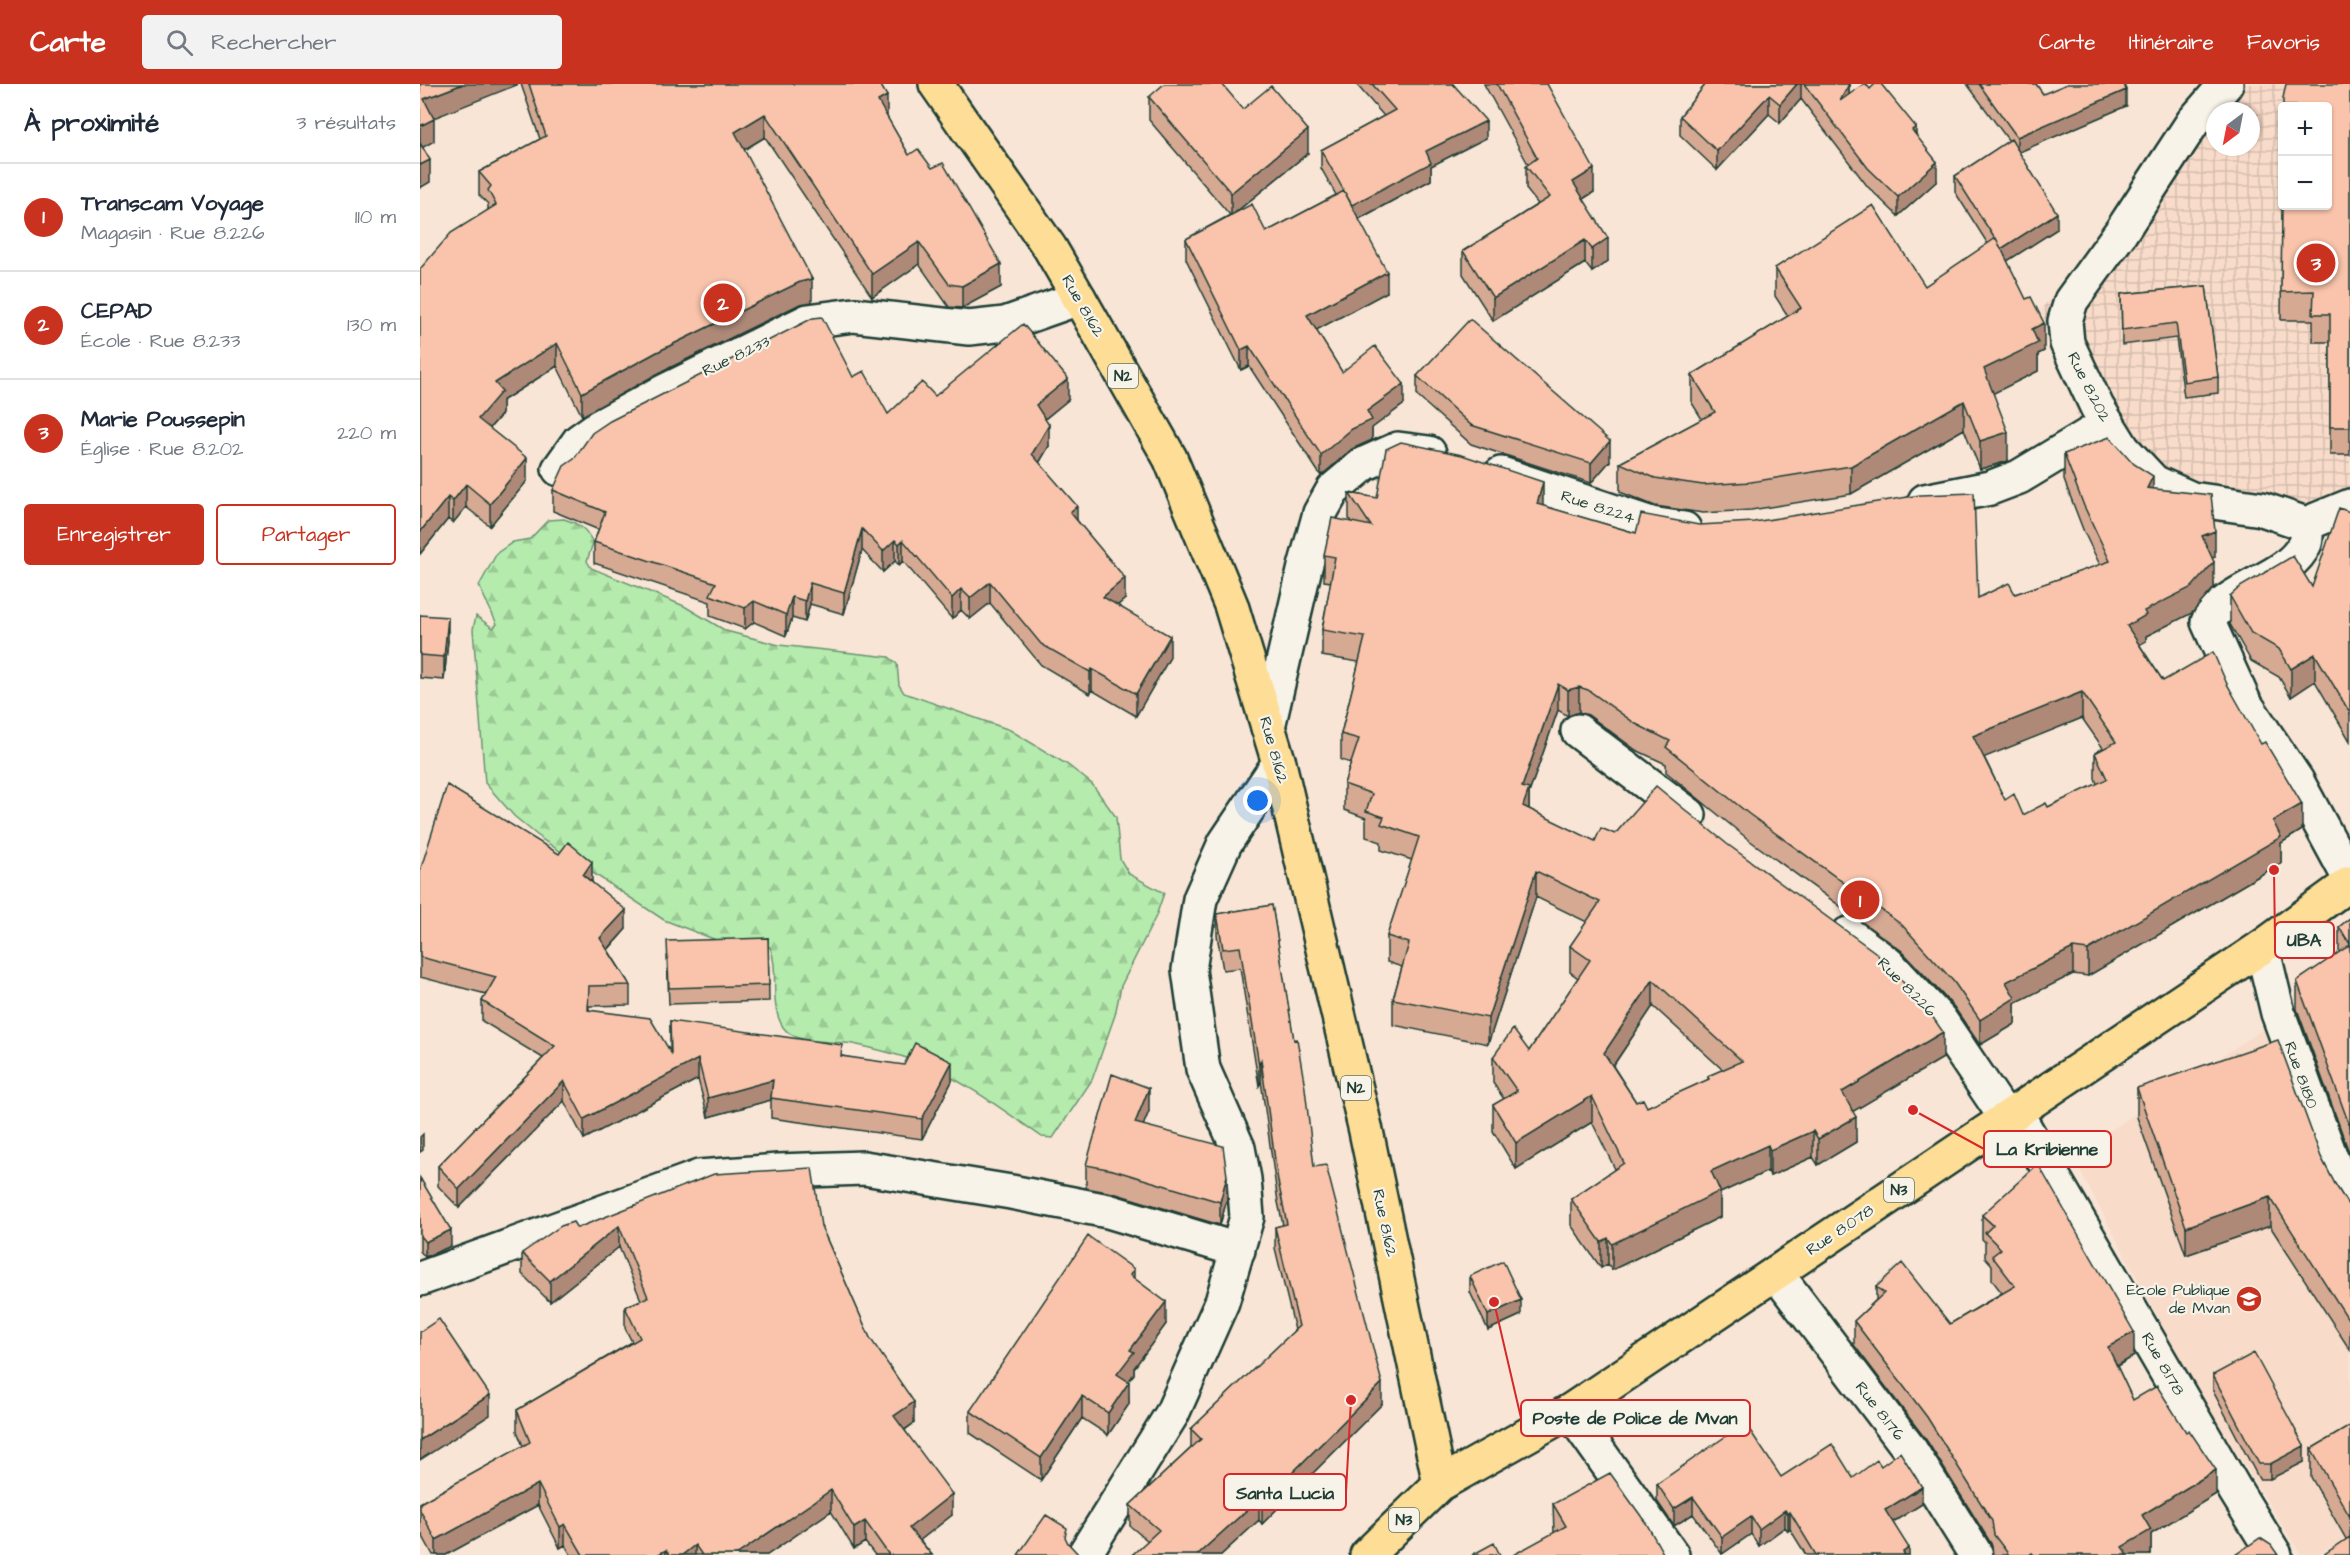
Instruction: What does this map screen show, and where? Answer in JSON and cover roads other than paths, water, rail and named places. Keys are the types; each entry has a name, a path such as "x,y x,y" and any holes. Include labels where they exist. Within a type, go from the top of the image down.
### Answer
{"highway":[{"name":"Rue 8.162","path":"936,84 1050,248 1170,458 1231,605 1279,763 1366,1131 1440,1484"},
{"name":"Rue 8.078","path":"1440,1484 1570,1410 2262,947 2350,881"},
{"name":"N3","path":"1367,1555 1440,1484"}],"street":[{"name":"Rue 8.202","path":"2226,84 2193,122 2121,232 2072,301 2065,321 2067,343 2107,424 2123,449 2154,482 2192,499 2262,509 2306,524"},
{"name":"Rue 8.233","path":"559,469 579,441 600,426 665,391 808,321 854,315 893,317 969,328 1005,324 1079,298"},
{"path":"1890,506 1959,495 2019,477 2107,424"},
{"name":"Rue 8.224","path":"1268,727 1305,567 1320,513 1333,490 1364,464 1398,449 1466,462 1652,524 1712,531"},
{"path":"2350,506 2306,524 2306,542 2291,561 2215,609 2208,622 2244,702 2297,781 2350,881"},
{"path":"1578,731 1638,774 1711,833"},
{"path":"1084,1555 1172,1414 1222,1302 1247,1217 1244,1179 1238,1148 1203,1069 1190,970 1200,899 1225,843 1279,763"},
{"name":"Rue 8.226","path":"1825,918 1888,964 1940,1020 2011,1114"},
{"name":"Rue 8.180","path":"2262,947 2278,1013 2338,1177 2350,1200"},
{"name":"Rue 8.178","path":"2011,1114 2235,1491 2276,1555"},
{"path":"420,1279 699,1178 864,1168 1011,1192 1108,1211 1238,1250"},
{"name":"Rue 8.176","path":"1776,1273 1911,1451 1976,1555"},
{"path":"1570,1410 1672,1555"}],"place":[{"name":"Marie Poussepin","path":"2316,263"},
{"name":"CEPAD","path":"723,303"},
{"name":"UBA","path":"2274,870"},
{"name":"Transcam Voyage","path":"1860,900"},
{"name":"La Kribienne","path":"1913,1110"},
{"name":"Ecole Publique de Mvan","path":"2249,1299"},
{"name":"Poste de Police de Mvan","path":"1494,1302"},
{"name":"Santa Lucia","path":"1351,1400"}]}
